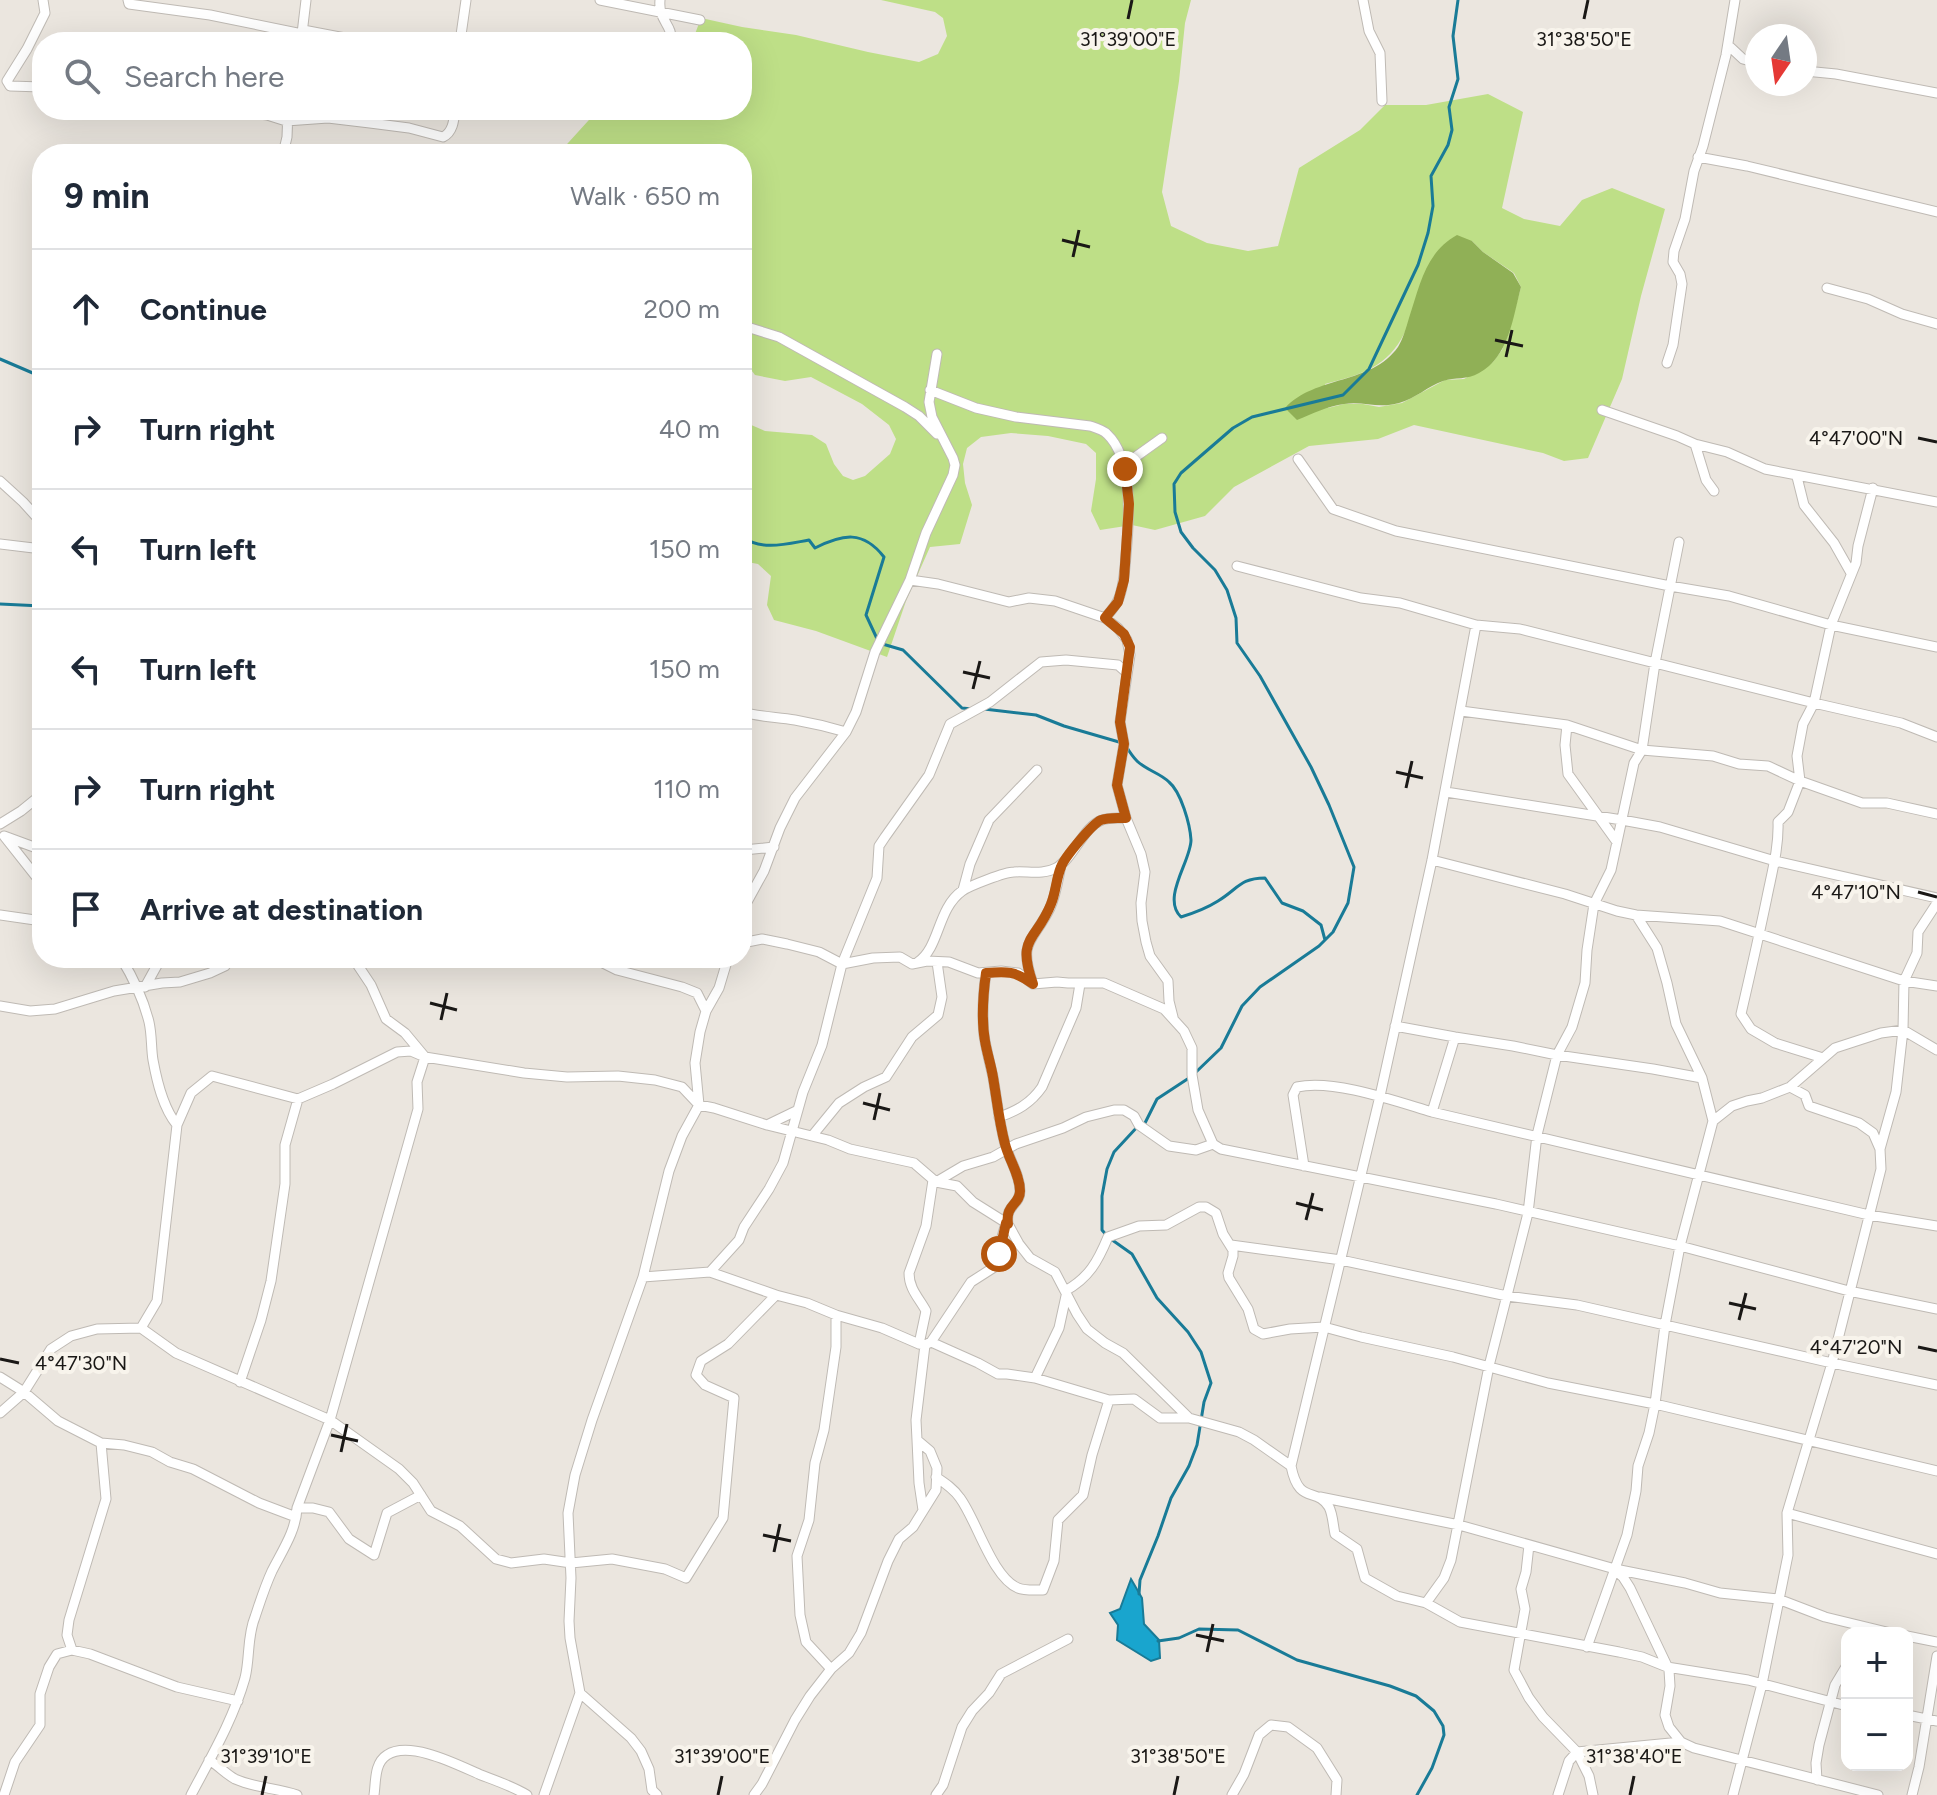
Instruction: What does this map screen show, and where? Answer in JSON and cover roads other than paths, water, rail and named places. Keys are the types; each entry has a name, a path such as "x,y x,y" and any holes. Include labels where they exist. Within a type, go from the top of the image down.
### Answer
{"street":[{"path":"36,32 45,13 43,0"},
{"path":"128,0 129,4 142,7 210,15 288,32"},
{"path":"302,32 306,0"},
{"path":"461,32 466,0"},
{"path":"600,0 700,20"},
{"path":"660,0 659,11 671,32"},
{"path":"1363,0 1369,31 1380,53 1382,101"},
{"path":"1667,363 1673,345 1682,284 1673,262 1674,251 1685,219 1694,171 1728,45 1735,0"},
{"path":"32,39 7,81 10,86 32,87"},
{"path":"1728,45 1745,60"},
{"path":"1817,72 1937,93"},
{"path":"283,120 300,120"},
{"path":"344,120 409,128 435,137 447,135 453,120"},
{"path":"285,144 286,121"},
{"path":"1698,157 1937,212"},
{"path":"1827,288 1937,324"},
{"path":"752,329 800,347 905,407 942,439"},
{"path":"752,893 795,798 846,732 856,712 875,652 910,580 926,533 953,475 953,458 932,417 929,402 937,354"},
{"path":"930,390 976,408 1090,426 1110,437 1125,469 1129,504 1124,580 1118,602 1105,618"},
{"path":"1602,410 1695,444 1727,452 1765,469 1937,502"},
{"path":"1125,469 1134,458 1162,438"},
{"path":"1695,444 1706,480 1714,491"},
{"path":"1298,459 1333,509 1396,531 1729,596 1831,625 1937,647"},
{"path":"1797,477 1804,505 1838,548 1851,573"},
{"path":"0,481 32,513"},
{"path":"1823,1058 1775,1043 1751,1029 1741,1014 1775,861 1778,822 1788,812 1800,781 1797,756 1803,724 1814,703 1831,625 1858,556 1873,488"},
{"path":"1426,1603 1444,1578 1451,1560 1489,1366 1528,1213 1537,1135 1557,1055 1572,1027 1585,983 1594,904 1611,870 1634,763 1642,750 1655,663 1679,542"},
{"path":"0,544 32,548"},
{"path":"1237,566 1361,598 1400,603 1476,625 1520,629 1901,723 1937,737"},
{"path":"910,580 1009,602 1029,598 1055,601 1105,618 1127,640 1130,655 1120,722 1124,744 1117,785 1145,872 1141,903 1146,942 1150,956 1168,981 1174,1022"},
{"path":"1476,625 1432,860 1361,1178 1291,1466 1294,1483 1304,1494 1321,1499 1328,1506 1335,1534 1357,1549 1365,1578 1397,1596 1426,1603 1460,1622 1642,1657 1667,1667 1762,1684 1841,1704"},
{"path":"710,1272 739,1240 750,1215 777,1177 822,1045 842,964 877,878 879,846 929,775 950,724 990,702 1041,662 1066,660 1118,665 1127,673"},
{"path":"1461,711 1567,725 1642,750 1713,756 1739,764 1768,766 1862,803 1887,803 1937,814"},
{"path":"752,714 846,732"},
{"path":"1567,725 1565,745 1568,774 1617,842"},
{"path":"963,890 970,864 989,820 1037,770"},
{"path":"1446,792 1660,827 1775,861 1937,901 1918,932 1917,953 1904,981 1903,1030 1896,1092 1880,1149 1881,1169 1832,1363 1787,1513 1788,1555 1762,1684 1733,1795"},
{"path":"0,824 32,802"},
{"path":"912,964 926,956 945,910 963,890 1003,873 1052,871 1061,865 1095,824 1103,819 1126,818"},
{"path":"2,835 32,846"},
{"path":"2,835 32,872"},
{"path":"752,849 774,847"},
{"path":"1432,860 1565,894 1617,911 1720,921 1904,981 1937,986"},
{"path":"1033,984 1026,965 1026,950 1052,903 1061,865"},
{"path":"0,915 32,920"},
{"path":"1587,1647 1627,1535 1638,1466 1655,1404 1665,1325 1680,1246 1713,1121 1702,1078 1676,1024 1657,948 1636,915"},
{"path":"752,941 762,939 819,952 842,964 900,957 912,964 949,962 970,971 1018,973 1033,984 1111,984 1164,1009 1184,1031 1192,1048 1192,1075 1198,1110 1213,1144 1221,1149 1496,1204 1680,1246 1849,1291 1937,1309"},
{"path":"812,1136 839,1103 886,1077 912,1037 938,1015 942,997 937,962"},
{"path":"128,968 142,987 153,1060 167,1114 177,1125"},
{"path":"142,987 154,968"},
{"path":"0,1006 30,1011 55,1009 98,995 180,982 221,968"},
{"path":"360,968 386,1019 405,1033 425,1057"},
{"path":"613,968 697,993 706,1011"},
{"path":"544,1795 580,1693 570,1638 568,1513 575,1475 643,1277 669,1171 682,1136 699,1105 695,1063 700,1032 725,968"},
{"path":"925,1344 971,1282 996,1266 1008,1213 1020,1191 1006,1149 984,1039 986,973"},
{"path":"999,1117 1026,1105 1042,1087 1076,1008 1080,984"},
{"path":"1395,1026 1702,1078"},
{"path":"1713,1121 1732,1106 1790,1087 1835,1048 1881,1033 1903,1030 1937,1050"},
{"path":"1432,1112 1455,1037"},
{"path":"141,1328 157,1301 177,1125 191,1093 212,1076 298,1099 397,1052 411,1051 425,1057 524,1073 655,1080 682,1087 699,1105 850,1149 914,1163 935,1181 957,1186 973,1202 1007,1224 1030,1258 1055,1272 1087,1329 1123,1353 1189,1418"},
{"path":"191,1795 238,1701 246,1675 253,1622 272,1572 284,1551 330,1420 418,1109 417,1082 425,1057"},
{"path":"1304,1166 1293,1095 1297,1087 1332,1087 1869,1215 1937,1226"},
{"path":"1790,1087 1805,1095 1809,1106 1859,1123 1873,1133 1880,1149"},
{"path":"240,1382 271,1281 285,1184 285,1145 298,1099"},
{"path":"767,1125 798,1110"},
{"path":"935,1181 1016,1144 1086,1117 1114,1110 1124,1110 1134,1116 1139,1125 1169,1146 1196,1150 1213,1144"},
{"path":"923,1510 916,1420 926,1311 912,1291 909,1273 926,1226 935,1181"},
{"path":"1035,1378 1059,1328 1066,1293 1082,1281 1099,1258 1108,1237 1139,1226 1166,1225 1199,1207 1212,1209 1216,1213 1223,1234 1231,1245 1233,1256 1229,1278 1248,1309 1257,1332 1263,1334 1324,1327 1548,1383 1655,1404 1937,1471"},
{"path":"1231,1245 1341,1260 1507,1296 1577,1305 1937,1385"},
{"path":"643,1277 710,1272 889,1331 978,1363 998,1374 1035,1378 1109,1400 1134,1399 1160,1418 1189,1418 1239,1432 1291,1466"},
{"path":"0,1413 24,1392 51,1349 71,1336 97,1329 141,1328 176,1353 330,1420 399,1469 413,1483 431,1511 460,1526 496,1559 511,1563 544,1559 571,1563 612,1559 665,1569 686,1578 723,1518 734,1398 705,1385 696,1375 701,1361 728,1344 776,1295"},
{"path":"831,1669 806,1642 800,1615 797,1556 809,1520 815,1463 824,1430 836,1347 836,1315"},
{"path":"0,1377 24,1392 58,1421 101,1443 152,1452 259,1503 297,1513 313,1508 329,1512 349,1539 374,1555 387,1513 421,1495"},
{"path":"936,1477 951,1487 961,1499 983,1544 1005,1579 1020,1589 1043,1590 1054,1561 1058,1520 1083,1495 1109,1400"},
{"path":"754,1795 795,1720 831,1669 849,1653 861,1633 899,1539 913,1527 936,1490 937,1468 930,1451 917,1440"},
{"path":"72,1650 67,1635 69,1620 106,1499 101,1443"},
{"path":"1304,1494 1459,1525 1615,1569 1720,1593 1778,1599 1857,1627"},
{"path":"1787,1513 1937,1554"},
{"path":"1529,1545 1521,1589 1525,1609 1515,1676 1543,1717 1577,1752 1589,1776 1593,1795"},
{"path":"1615,1569 1630,1588 1667,1667 1670,1686 1665,1715 1669,1727 1681,1742 1694,1748 1878,1795"},
{"path":"1913,1637 1937,1642"},
{"path":"936,1795 943,1785 962,1727 1001,1674 1068,1639"},
{"path":"4,1795 15,1762 40,1725 40,1694 57,1654 72,1650 90,1654 177,1687 238,1701"},
{"path":"1912,1795 1932,1720 1937,1656"},
{"path":"1817,1780 1816,1763 1835,1685 1841,1675"},
{"path":"580,1693 631,1738 641,1751 649,1769 652,1790 657,1795"},
{"path":"1232,1795 1259,1735 1271,1725 1288,1727 1317,1748 1337,1780 1336,1795"},
{"path":"1558,1795 1569,1761 1577,1752 1681,1742"},
{"path":"374,1795 377,1769 384,1756 399,1750 443,1757 527,1795"},
{"path":"209,1760 246,1783 297,1795"}],"water":[{"path":"1131,1579 1142,1598 1144,1624 1159,1640 1160,1658 1151,1661 1117,1640 1118,1625 1110,1613 1120,1609"}],"waterway":[{"path":"1195,1073 1221,1048 1242,1006 1260,987 1319,946 1333,932 1348,903 1354,867 1311,767 1260,676 1237,643 1236,618 1227,590 1215,570 1181,532 1175,512 1174,484 1181,473 1233,428 1252,417 1343,395 1369,369 1418,265 1428,233 1433,206 1431,176 1448,145 1452,130 1449,107 1458,79 1453,36 1458,0"},
{"path":"0,359 32,373"},
{"path":"752,542 766,545 809,540 815,548 852,537 876,548 884,557 866,615 879,643 903,650 962,708 972,709"},
{"path":"0,604 32,606"},
{"path":"984,709 1036,715 1119,742"},
{"path":"1126,746 1141,764 1169,782 1184,809 1191,840 1175,890 1174,900 1181,917 1214,904 1244,882 1265,878 1282,903 1303,911 1321,925 1325,940"},
{"path":"1139,1594 1140,1580 1171,1498 1197,1445 1204,1402 1211,1383 1201,1352 1188,1332 1157,1298 1132,1254 1102,1230 1102,1196 1114,1152 1139,1125 1144,1125 1157,1099 1189,1078"},
{"path":"1158,1641 1179,1638 1199,1629 1238,1630 1297,1660 1416,1696 1434,1711 1443,1726 1444,1735 1432,1768 1417,1795"}]}
